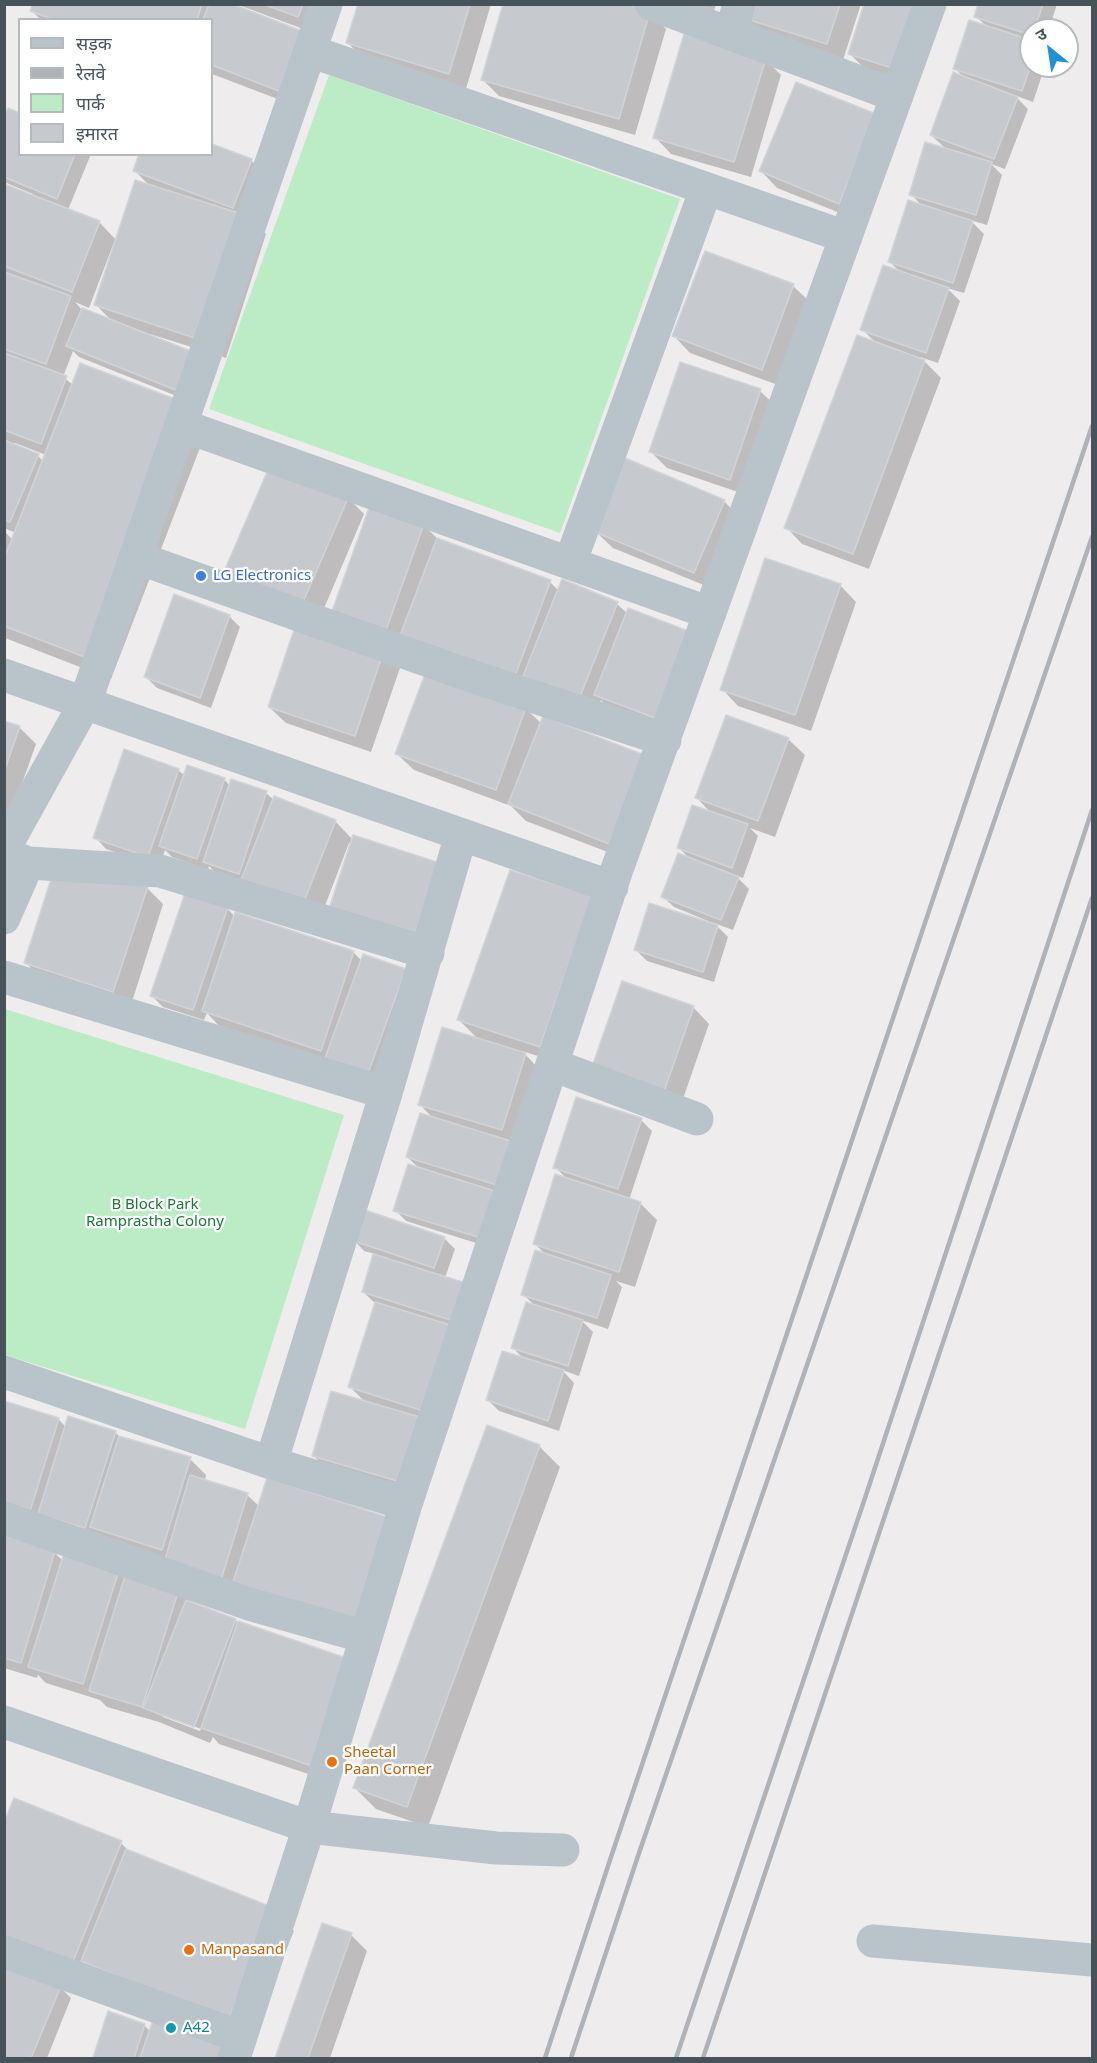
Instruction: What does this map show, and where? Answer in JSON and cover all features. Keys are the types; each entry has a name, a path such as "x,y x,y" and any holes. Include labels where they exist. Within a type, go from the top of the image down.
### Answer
{"street":[{"path":"4,918 12,856 85,703 326,4"},
{"path":"651,4 735,19 897,96"},
{"path":"4,1952 237,2048 309,1827 406,1503 612,887 930,4"},
{"path":"310,51 846,237"},
{"path":"570,563 706,189"},
{"path":"181,425 710,613"},
{"path":"135,557 471,676 665,740"},
{"path":"4,675 612,887"},
{"path":"272,1463 386,1093 461,835"},
{"path":"12,856 160,871 428,953"},
{"path":"4,976 386,1093"},
{"path":"553,1065 697,1119"},
{"path":"4,1372 272,1463 406,1503"},
{"path":"4,1518 249,1604 366,1637"},
{"path":"4,1722 309,1827 496,1848 563,1850"},
{"path":"873,1941 1092,1960"}],"green space":[{"path":"329,75 680,199 560,533 209,409"},
{"name":"B Block Park Ramprastha Colony","path":"5,1009 344,1115 245,1429 5,1355"}],"building":[{"path":"33,4 202,4 198,18 49,18 30,11"},
{"path":"209,4 232,4 302,31 279,91 213,65 213,18 204,18"},
{"path":"263,4 303,4 298,17"},
{"path":"358,4 470,4 449,74 346,43"},
{"path":"503,4 628,4 650,11 619,119 481,80"},
{"path":"748,4 840,4 827,44 743,18"},
{"path":"864,4 914,4 892,68 848,54"},
{"path":"978,4 1043,4 1038,18 1019,18 1019,31 974,17"},
{"path":"969,20 1019,36 1019,78 1026,78 1022,91 953,69"},
{"path":"684,34 766,58 734,162 653,138"},
{"path":"953,72 1018,97 994,159 930,135"},
{"path":"796,82 876,114 839,204 759,171"},
{"path":"8,108 18,112 18,156 74,156 57,199 4,177 4,115"},
{"path":"925,142 992,162 976,215 909,195"},
{"path":"213,144 252,159 233,208 133,171 138,156 213,156"},
{"path":"135,180 251,217 210,343 94,305"},
{"path":"4,184 100,221 72,292 4,266"},
{"path":"908,200 973,221 953,283 888,262"},
{"path":"705,251 794,284 762,370 672,336"},
{"path":"883,265 949,288 926,353 860,330"},
{"path":"4,272 71,296 46,364 4,349"},
{"path":"82,308 193,352 178,391 66,346"},
{"path":"857,335 925,360 853,554 784,528"},
{"path":"4,353 67,376 41,444 4,430"},
{"path":"680,362 761,389 730,480 649,452"},
{"path":"80,363 188,404 90,659 4,626 4,559"},
{"path":"4,440 39,454 10,522 4,520"},
{"path":"625,458 725,500 694,573 595,532"},
{"path":"271,463 349,496 300,609 222,576"},
{"path":"370,505 424,524 385,633 331,614"},
{"path":"437,538 551,580 512,684 398,641"},
{"path":"765,558 841,584 795,715 720,690"},
{"path":"562,579 618,602 579,699 523,676"},
{"path":"174,594 230,615 200,698 144,677"},
{"path":"628,608 688,631 655,718 594,695"},
{"path":"297,621 384,650 355,736 268,707"},
{"path":"426,671 526,707 496,790 395,754"},
{"path":"726,715 789,738 758,821 695,798"},
{"path":"543,716 647,756 612,845 508,804"},
{"path":"4,721 20,726 4,772"},
{"path":"124,749 179,769 148,857 93,838"},
{"path":"187,765 225,778 197,859 159,846"},
{"path":"231,779 267,791 239,874 203,862"},
{"path":"274,796 336,820 301,909 239,885"},
{"path":"692,805 748,824 732,868 677,848"},
{"path":"353,835 440,863 413,946 326,918"},
{"path":"678,853 739,877 721,920 661,897"},
{"path":"510,870 592,896 540,1047 457,1020"},
{"path":"52,876 148,886 113,992 24,963"},
{"path":"185,893 228,907 193,1010 150,996"},
{"path":"649,903 718,925 703,972 634,950"},
{"path":"235,912 354,951 321,1051 202,1011"},
{"path":"363,954 406,969 368,1073 325,1058"},
{"path":"622,981 694,1006 661,1100 589,1075"},
{"path":"442,1027 526,1053 502,1130 418,1105"},
{"path":"576,1097 642,1118 618,1189 553,1168"},
{"path":"420,1113 514,1142 500,1186 406,1157"},
{"path":"408,1164 495,1191 481,1238 393,1211"},
{"path":"555,1174 641,1202 619,1272 533,1244"},
{"path":"362,1209 445,1237 434,1268 351,1240"},
{"path":"535,1250 611,1275 597,1318 521,1295"},
{"path":"373,1254 472,1285 460,1323 362,1292"},
{"path":"375,1302 457,1327 430,1413 348,1387"},
{"path":"526,1302 583,1320 568,1366 511,1348"},
{"path":"502,1351 564,1370 548,1421 486,1400"},
{"path":"331,1391 423,1418 404,1483 312,1456"},
{"path":"4,1401 59,1418 30,1511 4,1504"},
{"path":"68,1416 116,1431 85,1528 38,1514"},
{"path":"487,1425 540,1445 407,1807 353,1788"},
{"path":"119,1436 191,1457 162,1550 90,1527"},
{"path":"190,1475 248,1493 221,1580 164,1563"},
{"path":"267,1478 393,1519 358,1626 232,1585"},
{"path":"4,1535 55,1551 21,1663 4,1658"},
{"path":"65,1550 120,1567 83,1684 28,1667"},
{"path":"126,1573 179,1589 142,1707 89,1691"},
{"path":"186,1600 236,1619 194,1727 143,1708"},
{"path":"238,1621 352,1660 315,1767 201,1728"},
{"path":"14,1798 122,1841 72,1964 4,1937 4,1822"},
{"path":"126,1849 274,1908 228,2021 81,1961"},
{"path":"322,1923 352,1933 308,2058 275,2058"},
{"path":"8,1965 61,1986 31,2058 4,2058 4,1974"},
{"path":"108,2011 145,2024 134,2058 93,2058"},
{"name":"A42","path":"155,2014 227,2042 220,2058 140,2058"}],"railway":[{"path":"545,2058 1092,426"},
{"path":"571,2058 639,1853 1092,537"},
{"path":"676,2058 865,1498 1092,810"},
{"path":"703,2058 1092,898"}],"place":[{"name":"LG Electronics","path":"201,576"},
{"name":"Sheetal Paan Corner","path":"332,1762"},
{"name":"Manpasand","path":"189,1950"},
{"name":"A42","path":"171,2028"}]}
